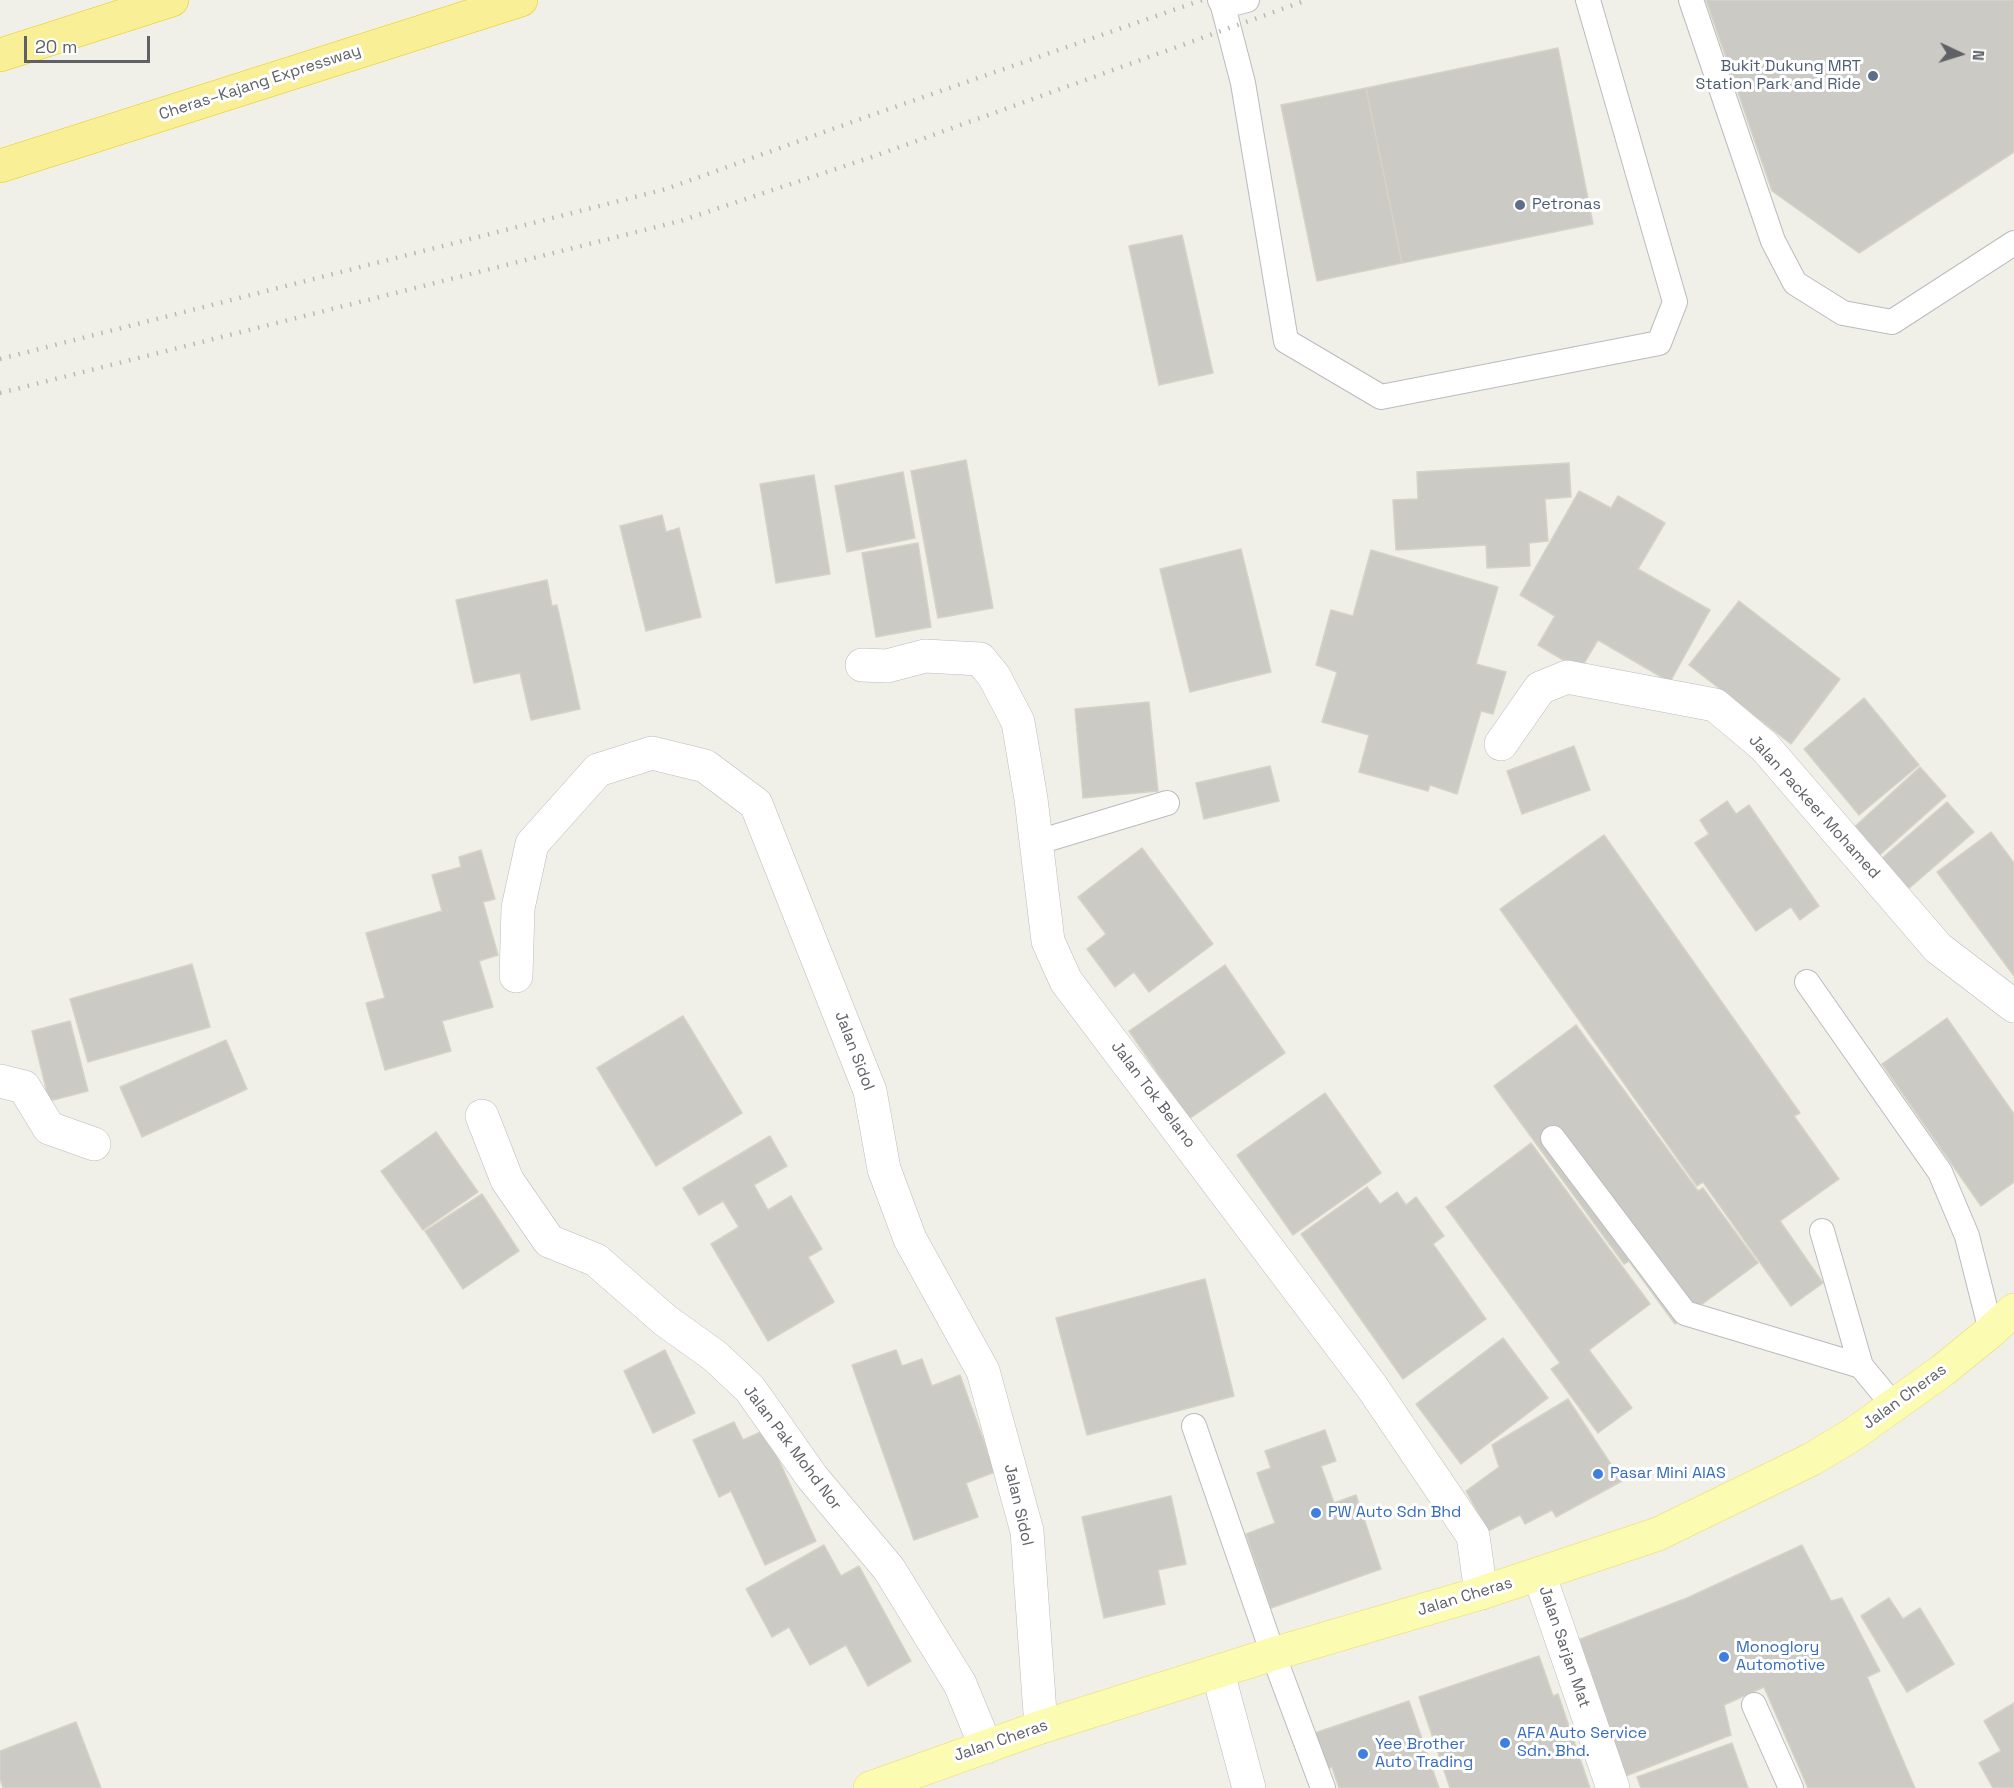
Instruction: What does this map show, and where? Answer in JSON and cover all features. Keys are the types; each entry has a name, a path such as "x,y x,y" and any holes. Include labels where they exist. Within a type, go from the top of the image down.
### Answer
{"highway":[{"path":"0,55 172,0"},
{"name":"Cheras–Kajang Expressway","path":"0,166 521,0"}],"main road":[{"name":"Jalan Cheras","path":"884,1785 1041,1727 1273,1654 1481,1593 1658,1534 1812,1459 1852,1436 1933,1378 2003,1321"}],"street":[{"name":"Jalan Tok Belano","path":"862,664 887,666 925,656 980,659 994,676 1018,722 1031,799 1048,941 1066,981 1372,1387 1460,1516 1473,1536 1481,1593"},
{"name":"Jalan Packeer Mohamed","path":"1501,744 1540,688 1567,677 1715,705 1764,746 1938,948 2014,1006"},
{"name":"Jalan Sidol","path":"516,976 518,908 532,844 598,770 652,753 705,766 756,804 870,1091 884,1169 910,1239 983,1371 1027,1531 1041,1727"},
{"path":"0,1081 24,1087 49,1128 94,1144"},
{"name":"Jalan Pak Mohd Nor","path":"482,1116 507,1180 549,1241 596,1260 666,1321 715,1356 750,1389 812,1478 890,1569 960,1684 986,1747"},
{"name":"Jalan Sarjan Mat","path":"1539,1574 1613,1788"},
{"path":"1218,1673 1249,1788"}],"lane":[{"path":"1247,0 1222,3 1243,83 1286,341 1381,397 1659,343 1674,302 1588,0"},
{"path":"1691,0 1773,241 1795,283 1843,313 1892,322 2014,243"},
{"path":"1035,843 1167,803"},
{"path":"1807,982 1940,1173 2003,1321"},
{"path":"1553,1138 1685,1313 1861,1366"},
{"path":"1822,1231 1861,1366 1894,1406"},
{"path":"1194,1426 1273,1654 1323,1788"},
{"path":"1754,1705 1791,1788"}],"building":[{"name":"Bukit Dukung MRT Station Park and Ride","path":"1706,0 2014,0 2014,152 1859,253 1772,191"},
{"path":"1558,48 1593,224 1402,263 1366,88"},
{"path":"1366,88 1402,263 1317,281 1281,105"},
{"path":"1182,235 1213,373 1159,385 1129,246"},
{"path":"966,460 993,608 938,618 911,471"},
{"path":"1569,463 1571,497 1545,499 1548,541 1529,543 1530,566 1487,568 1486,545 1396,550 1393,500 1418,499 1417,472"},
{"path":"903,472 915,538 847,552 835,486"},
{"path":"814,475 830,574 776,583 760,484"},
{"path":"1579,491 1611,508 1618,496 1665,523 1638,569 1710,610 1670,682 1598,640 1580,670 1538,645 1555,616 1520,595"},
{"path":"662,515 666,532 679,528 701,617 646,631 620,526"},
{"path":"918,543 931,627 876,637 862,553"},
{"path":"1241,549 1271,672 1190,692 1160,569"},
{"path":"1371,550 1498,587 1476,664 1506,672 1493,714 1481,711 1457,794 1430,785 1428,791 1359,772 1369,735 1322,722 1337,672 1316,665 1331,610 1353,616"},
{"path":"547,580 552,606 557,605 580,709 531,720 520,673 474,683 456,600"},
{"path":"1739,601 1840,679 1791,744 1689,665"},
{"path":"1864,698 1919,765 1859,815 1804,749"},
{"path":"1149,702 1158,791 1083,798 1075,709"},
{"path":"1574,746 1590,790 1522,814 1507,771"},
{"path":"1270,766 1279,801 1204,819 1196,783"},
{"path":"1920,767 1946,796 1874,860 1849,832"},
{"path":"1727,801 1736,814 1749,805 1819,906 1800,920 1791,907 1756,931 1695,843 1709,834 1700,820"},
{"path":"1947,802 1974,832 1899,897 1873,866"},
{"path":"1991,832 2014,863 2014,976 1937,872"},
{"path":"1604,835 1800,1113 1794,1116 1839,1179 1780,1221 1823,1283 1791,1306 1703,1182 1697,1186 1500,909"},
{"path":"1142,848 1213,944 1149,992 1134,972 1115,987 1087,949 1106,934 1078,897"},
{"path":"481,850 495,899 483,902 498,955 479,961 493,1007 442,1021 451,1051 385,1070 366,1003 385,998 366,933 442,911 432,875 461,867 459,857"},
{"path":"192,964 210,1027 88,1062 70,999"},
{"path":"1225,965 1285,1053 1189,1119 1129,1031"},
{"path":"683,1016 742,1113 656,1166 597,1068"},
{"path":"1947,1018 2014,1114 2014,1182 1981,1206 1882,1064"},
{"path":"70,1021 88,1091 49,1101 32,1031"},
{"path":"1576,1025 1698,1191 1703,1188 1758,1263 1675,1324 1629,1261 1624,1264 1494,1086"},
{"path":"226,1040 247,1089 142,1137 120,1087"},
{"path":"1325,1093 1381,1173 1293,1235 1237,1155"},
{"path":"436,1132 478,1192 423,1230 381,1171"},
{"path":"770,1136 787,1166 754,1185 768,1210 791,1196 822,1249 808,1257 834,1302 768,1341 711,1244 739,1227 723,1201 699,1215 683,1188"},
{"path":"1531,1143 1650,1304 1589,1350 1632,1408 1598,1433 1551,1369 1560,1363 1446,1207"},
{"path":"1367,1187 1380,1204 1397,1192 1406,1205 1416,1197 1444,1236 1433,1244 1486,1319 1403,1379 1301,1234"},
{"path":"482,1194 519,1251 463,1289 425,1231"},
{"path":"1205,1279 1234,1396 1087,1435 1056,1318"},
{"path":"1503,1338 1548,1398 1461,1464 1416,1404"},
{"path":"665,1350 695,1413 653,1433 624,1371"},
{"path":"896,1350 902,1366 922,1359 932,1386 960,1375 995,1472 966,1483 978,1517 914,1540 852,1365"},
{"path":"1568,1399 1622,1481 1556,1517 1552,1510 1525,1524 1520,1515 1488,1531 1466,1491 1499,1467 1492,1445"},
{"path":"734,1422 743,1440 765,1430 816,1541 765,1565 731,1491 719,1497 693,1440"},
{"name":"PW Auto Sdn Bhd","path":"1325,1430 1336,1461 1321,1466 1334,1503 1356,1495 1381,1569 1271,1608 1246,1534 1275,1523 1257,1473 1271,1468 1265,1451"},
{"path":"1171,1496 1186,1564 1158,1570 1165,1604 1104,1618 1082,1517"},
{"path":"824,1545 841,1576 859,1566 911,1661 868,1686 846,1645 810,1665 789,1627 772,1637 746,1589"},
{"name":"Monoglory Automotive","path":"1802,1545 1831,1601 1842,1598 1880,1671 1867,1677 1915,1788 1808,1788 1764,1687 1724,1705 1731,1735 1618,1779 1570,1643 1687,1598"},
{"path":"1889,1598 1903,1619 1920,1608 1954,1664 1907,1692 1861,1616"},
{"name":"AFA Auto Service Sdn. Bhd.","path":"1539,1656 1553,1696 1558,1694 1590,1788 1450,1788 1419,1697"},
{"name":"Yee Brother Auto Trading","path":"1409,1701 1439,1788 1339,1788 1332,1767 1307,1776 1294,1740"},
{"path":"2014,1703 2014,1788 1993,1788 1979,1763 2001,1751 1984,1721"},
{"path":"76,1722 101,1788 3,1788 0,1779 0,1751"},
{"path":"1732,1743 1748,1788 1641,1788 1637,1777"}],"railway":[{"path":"0,359 666,189 1202,0"},
{"path":"0,393 680,221 872,157 1307,0"}],"place":[{"name":"Bukit Dukung MRT Station Park and Ride","path":"1873,76"},
{"name":"Petronas","path":"1520,205"},
{"name":"Pasar Mini AIAS","path":"1598,1474"},
{"name":"PW Auto Sdn Bhd","path":"1316,1513"},
{"name":"Monoglory Automotive","path":"1724,1657"},
{"name":"AFA Auto Service Sdn. Bhd.","path":"1505,1743"},
{"name":"Yee Brother Auto Trading","path":"1363,1754"}]}
